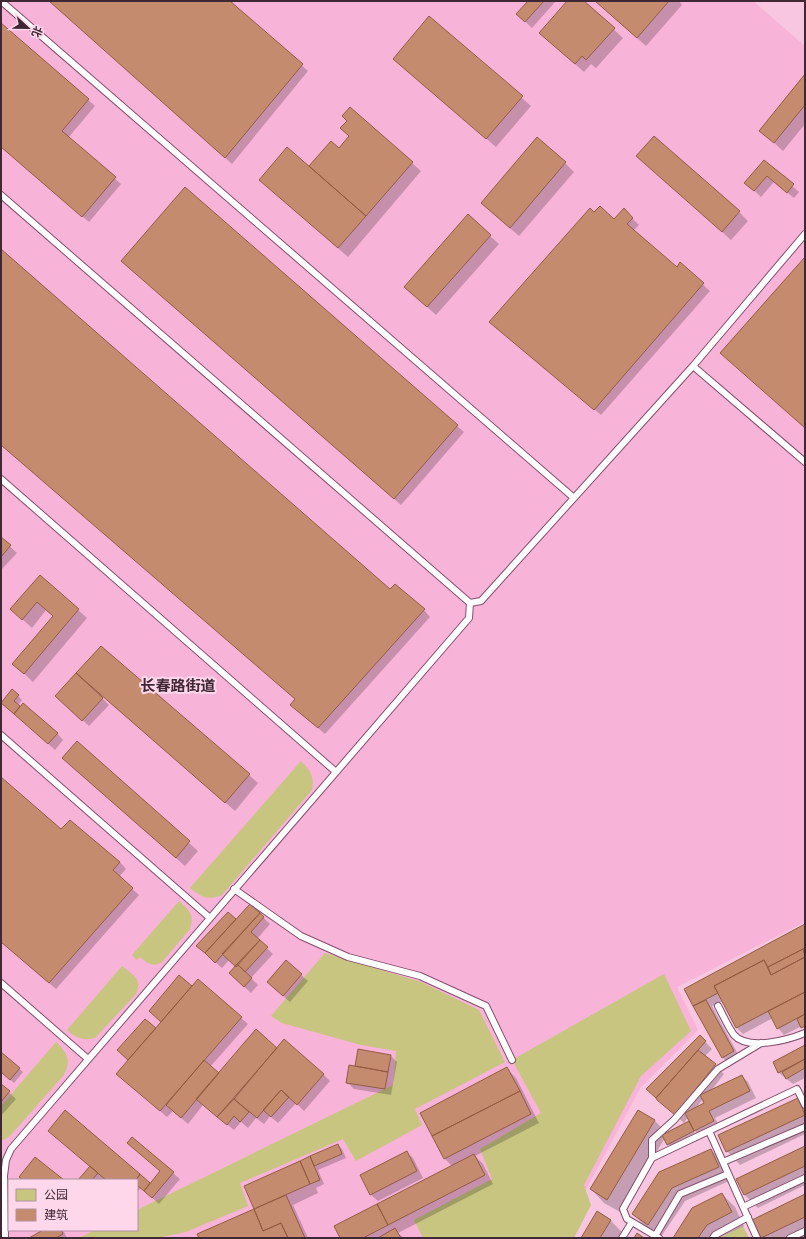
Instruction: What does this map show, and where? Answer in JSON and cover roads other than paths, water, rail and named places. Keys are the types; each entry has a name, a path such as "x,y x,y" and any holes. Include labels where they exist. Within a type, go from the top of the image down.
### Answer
{"lane":[{"path":"1,1 574,498"},
{"path":"1,195 470,603"},
{"path":"470,603 481,601 693,366 805,234"},
{"path":"693,366 805,462"},
{"path":"1,479 336,772"},
{"path":"5,1238 4,1176 6,1160 11,1149 468,618 470,603"},
{"path":"1,735 210,918"},
{"path":"234,889 300,936 348,957 420,976 486,1006 512,1060"},
{"path":"1,983 88,1059"},
{"path":"718,1006 735,1036 745,1043 779,1042 805,1033"},
{"path":"728,1174 680,1194 657,1237 627,1219 623,1210 652,1158 652,1140 674,1120 718,1069 761,1043"},
{"path":"652,1158 797,1089 805,1105"},
{"path":"723,1162 805,1127"},
{"path":"709,1131 757,1238"},
{"path":"743,1207 805,1178"},
{"path":"713,1238 715,1235 748,1217"},
{"path":"622,1238 632,1222"},
{"path":"790,1238 805,1231"}],"district":[{"name":"长春路街道","path":"178,686"}]}
